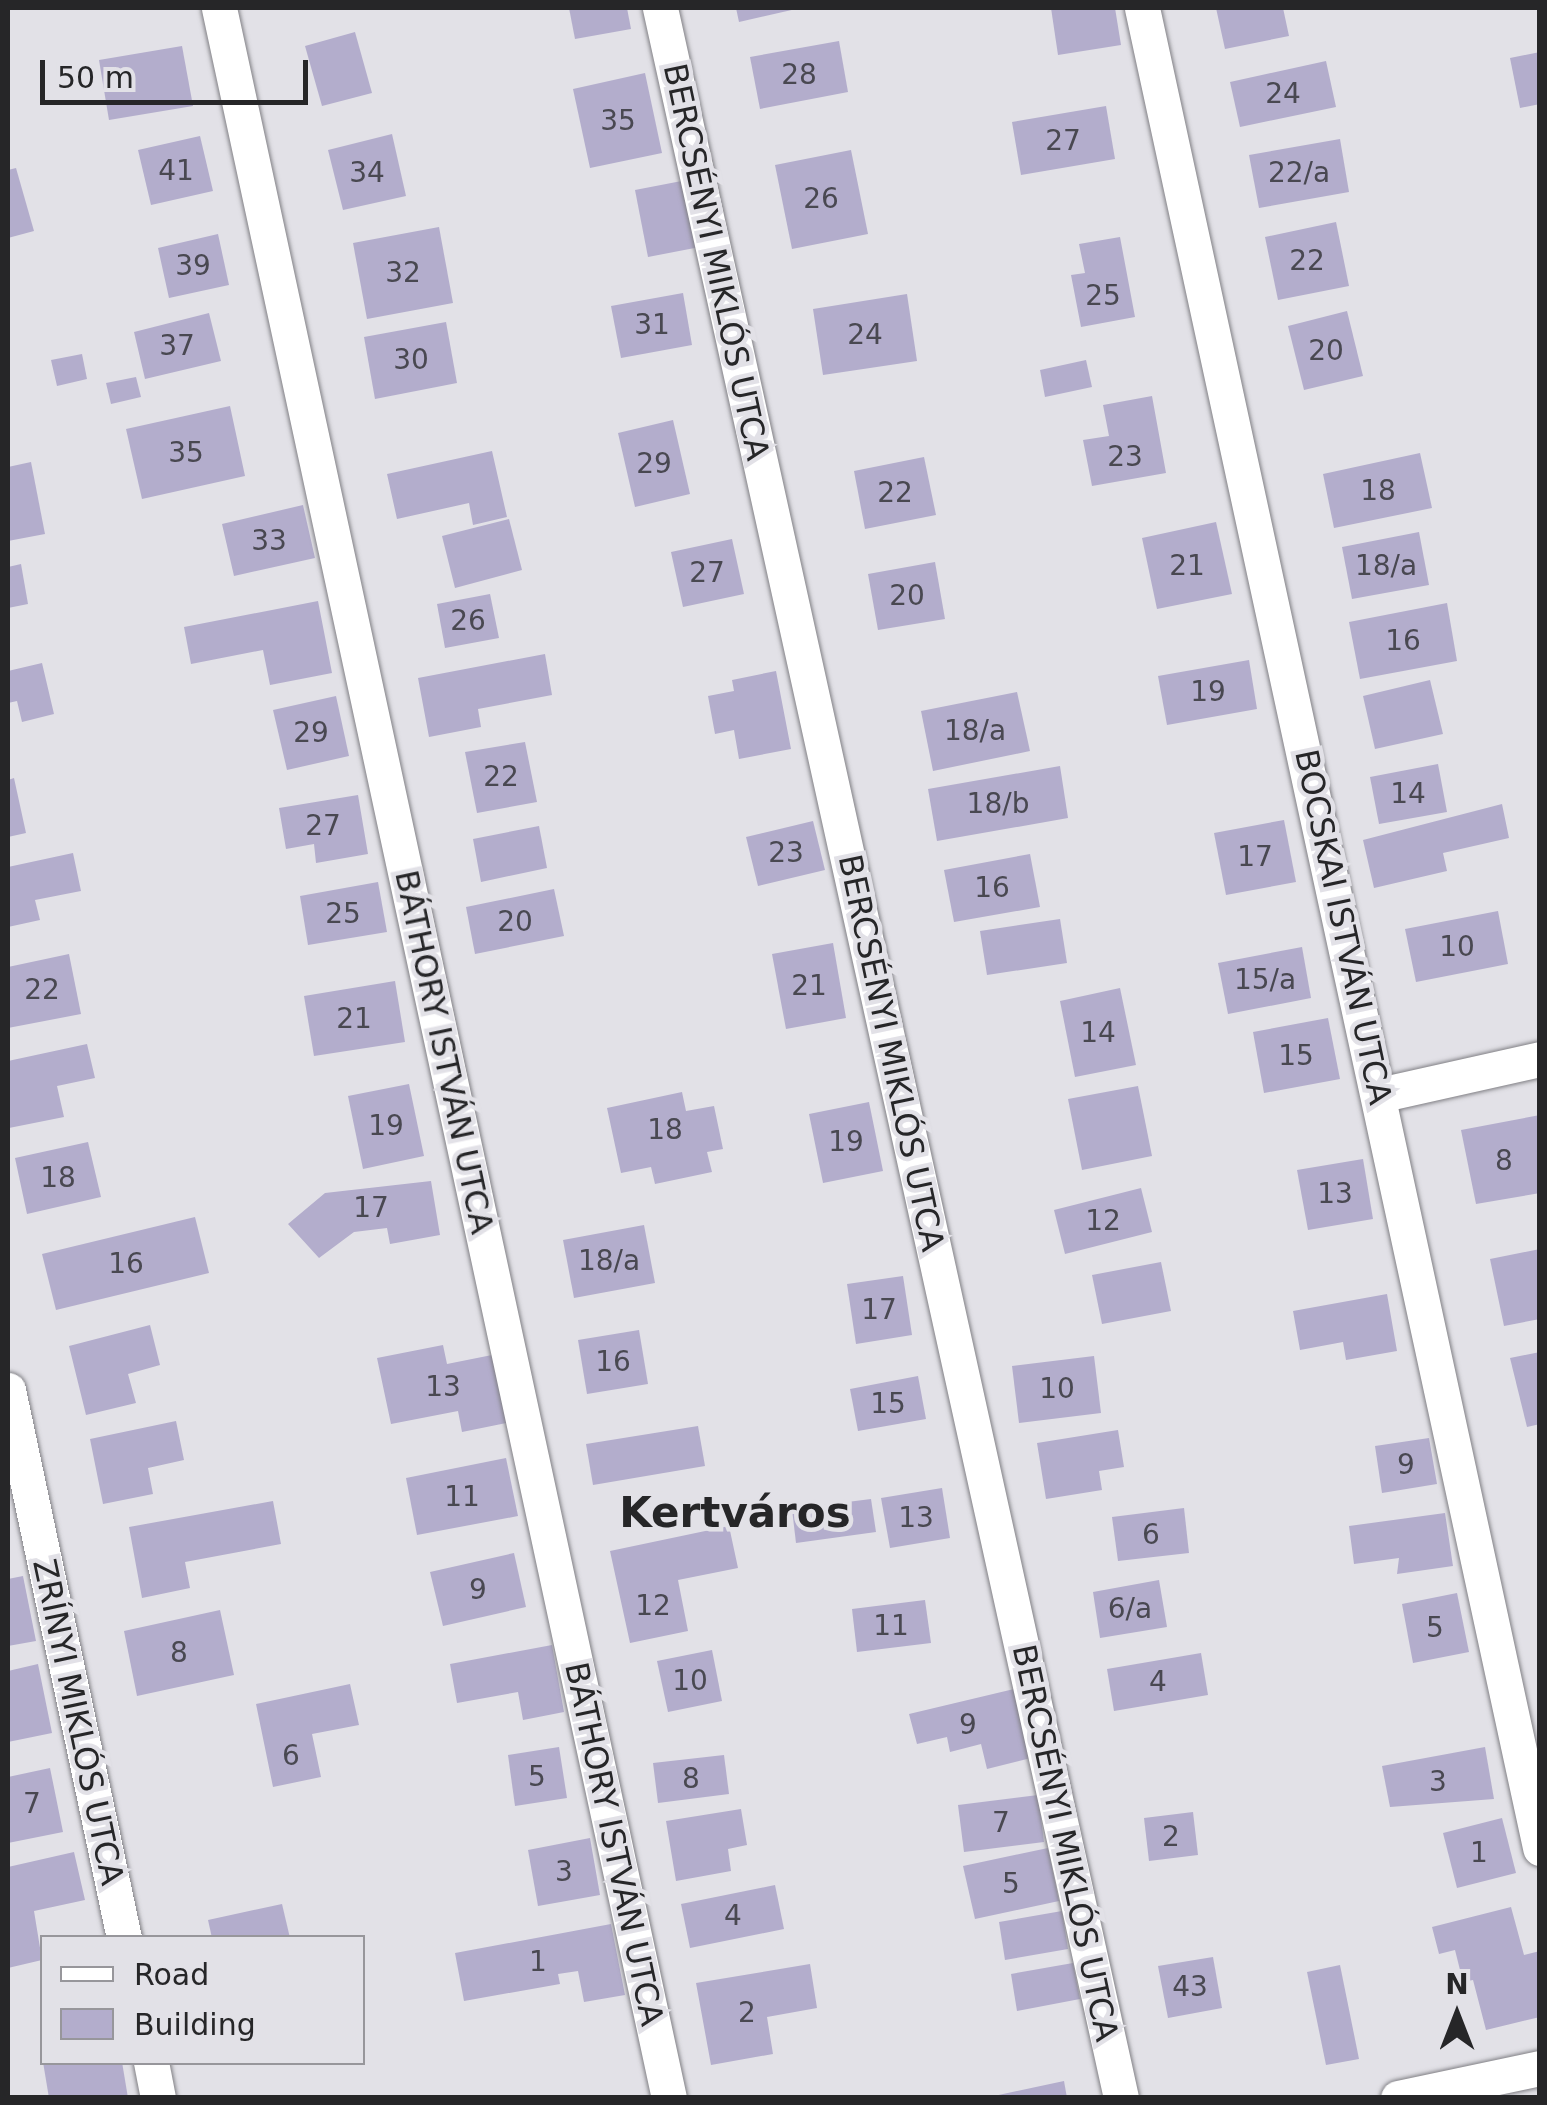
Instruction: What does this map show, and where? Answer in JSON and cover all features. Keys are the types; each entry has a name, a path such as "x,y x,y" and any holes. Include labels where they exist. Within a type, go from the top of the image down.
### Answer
{"street":[{"name":"BÁTHORY ISTVÁN UTCA","path":"219,8 669,2098"},
{"name":"BERCSÉNYI MIKLÓS UTCA","path":"660,8 1121,2098"},
{"name":"BOCSKAI ISTVÁN UTCA","path":"1142,8 1380,1094 1540,1848"},
{"path":"1380,1094 1540,1059"},
{"name":"ZRÍNYI MIKLÓS UTCA","path":"8,1390 123,1935"},
{"path":"151,2065 158,2098"},
{"path":"1398,2098 1540,2068"}],"building":[{"path":"569,8 627,8 631,29 575,39"},
{"path":"736,8 795,8 796,9 739,22"},
{"path":"1051,8 1115,8 1121,45 1058,55"},
{"path":"1216,8 1283,8 1289,36 1225,49"},
{"path":"355,32 372,93 322,106 305,46"},
{"path":"839,41 848,92 760,109 750,57"},
{"path":"182,46 193,106 109,120 99,60"},
{"path":"1540,52 1540,104 1520,108 1510,58"},
{"path":"1326,61 1336,107 1240,127 1230,82"},
{"path":"645,73 662,153 590,168 573,89"},
{"path":"1106,106 1115,159 1021,175 1012,122"},
{"path":"392,134 406,196 343,210 328,150"},
{"path":"200,136 213,191 151,205 138,150"},
{"path":"1340,139 1349,192 1259,208 1249,155"},
{"path":"851,150 868,234 792,249 775,165"},
{"path":"16,168 34,231 8,238 8,170"},
{"path":"692,179 705,246 648,257 635,190"},
{"path":"1336,222 1349,286 1278,300 1265,237"},
{"path":"439,227 453,303 367,319 353,243"},
{"path":"218,234 229,285 169,298 158,248"},
{"path":"1120,237 1135,317 1081,327 1071,275 1085,273 1079,244"},
{"path":"683,293 692,345 621,358 611,306"},
{"path":"907,294 917,361 823,375 813,309"},
{"path":"1347,311 1363,376 1304,390 1288,326"},
{"path":"209,313 221,361 145,379 134,332"},
{"path":"446,322 457,383 375,399 364,337"},
{"path":"82,354 87,379 57,386 51,360"},
{"path":"1086,360 1092,387 1045,397 1040,370"},
{"path":"136,377 141,397 111,404 106,383"},
{"path":"1152,396 1166,473 1092,486 1083,440 1109,436 1103,405"},
{"path":"230,406 245,476 142,499 126,429"},
{"path":"673,420 690,494 635,507 618,433"},
{"path":"492,451 507,517 473,525 469,503 397,519 387,474"},
{"path":"1420,453 1432,508 1334,528 1323,474"},
{"path":"924,457 936,515 865,529 854,471"},
{"path":"31,462 45,534 8,541 8,467"},
{"path":"303,505 315,558 234,576 222,524"},
{"path":"509,519 522,570 455,588 442,536"},
{"path":"1216,522 1232,594 1157,609 1142,538"},
{"path":"1419,532 1429,585 1352,599 1342,547"},
{"path":"732,539 744,594 683,607 671,552"},
{"path":"935,562 945,619 878,630 868,574"},
{"path":"21,564 28,604 8,608 8,567"},
{"path":"490,594 499,638 445,648 437,604"},
{"path":"318,601 332,673 270,685 263,650 191,664 184,627"},
{"path":"1447,603 1457,661 1360,679 1349,622"},
{"path":"545,654 552,695 478,709 481,727 429,737 418,678"},
{"path":"1249,660 1257,709 1167,725 1158,676"},
{"path":"42,663 54,714 22,722 17,701 8,703 8,671"},
{"path":"776,671 791,749 739,759 734,730 715,734 708,696 734,691 732,680"},
{"path":"1430,680 1443,734 1375,749 1363,696"},
{"path":"1017,692 1030,751 933,771 921,711"},
{"path":"336,696 349,756 287,770 273,710"},
{"path":"525,742 537,802 477,813 465,752"},
{"path":"1438,764 1447,812 1379,824 1370,777"},
{"path":"1060,766 1068,818 937,841 928,789"},
{"path":"14,778 26,833 8,837 8,780"},
{"path":"358,795 368,854 316,863 314,844 286,849 279,808"},
{"path":"1502,804 1509,838 1443,853 1447,871 1374,888 1363,840"},
{"path":"1284,820 1296,882 1226,895 1214,833"},
{"path":"813,821 825,870 758,886 746,837"},
{"path":"539,826 547,868 481,882 473,839"},
{"path":"73,853 81,891 35,900 40,920 8,927 8,867"},
{"path":"1030,854 1040,907 954,922 944,870"},
{"path":"378,882 387,932 308,945 300,896"},
{"path":"554,889 564,936 475,954 466,907"},
{"path":"1498,911 1508,964 1416,982 1405,929"},
{"path":"1060,919 1067,963 987,975 980,931"},
{"path":"833,943 846,1018 786,1029 772,954"},
{"path":"1302,947 1311,998 1228,1014 1218,963"},
{"path":"69,954 81,1014 8,1028 8,967"},
{"path":"395,981 405,1042 314,1056 304,996"},
{"path":"1120,988 1136,1065 1075,1077 1060,1001"},
{"path":"1328,1018 1340,1079 1264,1093 1253,1032"},
{"path":"87,1044 95,1078 57,1086 64,1117 9,1128 8,1061"},
{"path":"409,1084 424,1156 363,1169 348,1096"},
{"path":"1138,1086 1152,1156 1082,1170 1068,1099"},
{"path":"682,1092 686,1111 714,1106 723,1149 707,1152 712,1172 655,1184 651,1167 621,1173 607,1108"},
{"path":"869,1102 883,1171 823,1183 809,1114"},
{"path":"1540,1115 1540,1193 1476,1204 1461,1130"},
{"path":"88,1142 101,1197 27,1214 15,1158"},
{"path":"1363,1159 1373,1219 1308,1230 1297,1170"},
{"path":"431,1181 440,1235 390,1244 387,1228 354,1232 319,1258 288,1224 325,1193"},
{"path":"1141,1188 1152,1232 1065,1254 1054,1210"},
{"path":"195,1217 209,1273 56,1310 42,1254"},
{"path":"644,1225 655,1283 574,1298 563,1240"},
{"path":"1540,1249 1540,1319 1504,1326 1490,1259"},
{"path":"1161,1262 1171,1311 1102,1324 1092,1275"},
{"path":"903,1276 912,1335 856,1344 847,1284"},
{"path":"1387,1294 1397,1351 1346,1360 1343,1342 1300,1350 1293,1311"},
{"path":"150,1325 160,1365 128,1374 136,1403 86,1415 69,1346"},
{"path":"639,1330 648,1384 587,1394 578,1340"},
{"path":"443,1345 447,1364 497,1354 511,1422 462,1432 458,1411 391,1424 377,1358"},
{"path":"1540,1352 1540,1424 1527,1427 1510,1358"},
{"path":"1094,1356 1101,1413 1019,1423 1012,1366"},
{"path":"918,1376 926,1419 858,1431 850,1389"},
{"path":"176,1421 184,1460 148,1468 153,1494 103,1504 90,1439"},
{"path":"698,1426 705,1466 593,1485 586,1444"},
{"path":"1118,1430 1124,1467 1099,1471 1102,1490 1046,1499 1037,1443"},
{"path":"1429,1438 1437,1484 1382,1493 1375,1446"},
{"path":"506,1458 518,1516 417,1535 406,1478"},
{"path":"942,1488 950,1538 890,1548 881,1498"},
{"path":"871,1499 876,1532 796,1543 792,1509"},
{"path":"273,1501 281,1544 185,1562 190,1588 142,1598 129,1527"},
{"path":"1184,1508 1189,1553 1118,1561 1112,1517"},
{"path":"1445,1513 1453,1566 1397,1574 1399,1558 1354,1564 1349,1526"},
{"path":"729,1526 738,1568 678,1580 688,1631 630,1643 610,1551"},
{"path":"514,1553 526,1607 443,1626 430,1572"},
{"path":"23,1576 36,1641 8,1646 8,1579"},
{"path":"1159,1580 1167,1627 1100,1638 1093,1592"},
{"path":"1457,1593 1469,1652 1413,1663 1402,1604"},
{"path":"925,1600 931,1643 857,1652 852,1609"},
{"path":"220,1610 234,1675 137,1696 124,1631"},
{"path":"552,1645 564,1712 523,1720 518,1692 457,1703 450,1664"},
{"path":"712,1650 722,1701 668,1712 657,1661"},
{"path":"1201,1653 1208,1695 1114,1711 1107,1669"},
{"path":"38,1664 52,1733 8,1742 8,1671"},
{"path":"350,1684 359,1725 312,1734 321,1777 273,1787 256,1704"},
{"path":"1014,1689 1031,1758 987,1769 981,1744 950,1752 947,1737 917,1744 909,1714"},
{"path":"559,1747 567,1798 515,1806 508,1755"},
{"path":"1485,1747 1494,1799 1390,1807 1382,1766"},
{"path":"724,1755 729,1794 658,1803 653,1763"},
{"path":"50,1768 63,1832 8,1843 8,1777"},
{"path":"1038,1795 1044,1842 964,1852 958,1805"},
{"path":"741,1809 747,1845 728,1849 731,1871 676,1881 666,1821"},
{"path":"1193,1812 1198,1855 1149,1861 1144,1818"},
{"path":"1502,1818 1516,1873 1457,1888 1443,1833"},
{"path":"590,1838 600,1895 538,1906 528,1850"},
{"path":"1048,1848 1059,1901 975,1919 963,1866"},
{"path":"74,1852 85,1900 34,1911 40,1960 8,1968 8,1867"},
{"path":"775,1885 784,1929 690,1948 681,1904"},
{"path":"282,1904 289,1935 211,1935 208,1920"},
{"path":"1511,1907 1524,1955 1540,1951 1540,2017 1486,2030 1473,1980 1463,1982 1455,1950 1439,1954 1432,1927"},
{"path":"1062,1911 1068,1949 1005,1960 999,1922"},
{"path":"611,1924 625,1995 584,2002 578,1971 558,1974 560,1984 464,2001 455,1953"},
{"path":"1213,1957 1222,2008 1168,2018 1158,1966"},
{"path":"1073,1963 1080,1999 1017,2011 1011,1974"},
{"path":"810,1964 817,2008 767,2017 773,2054 711,2065 696,1983"},
{"path":"1340,1965 1359,2059 1326,2065 1307,1972"},
{"path":"44,2065 122,2065 128,2098 49,2098"},
{"path":"1064,2081 1067,2098 994,2098 994,2096"}],"district":[{"name":"Kertváros","path":"735,1513"}]}
